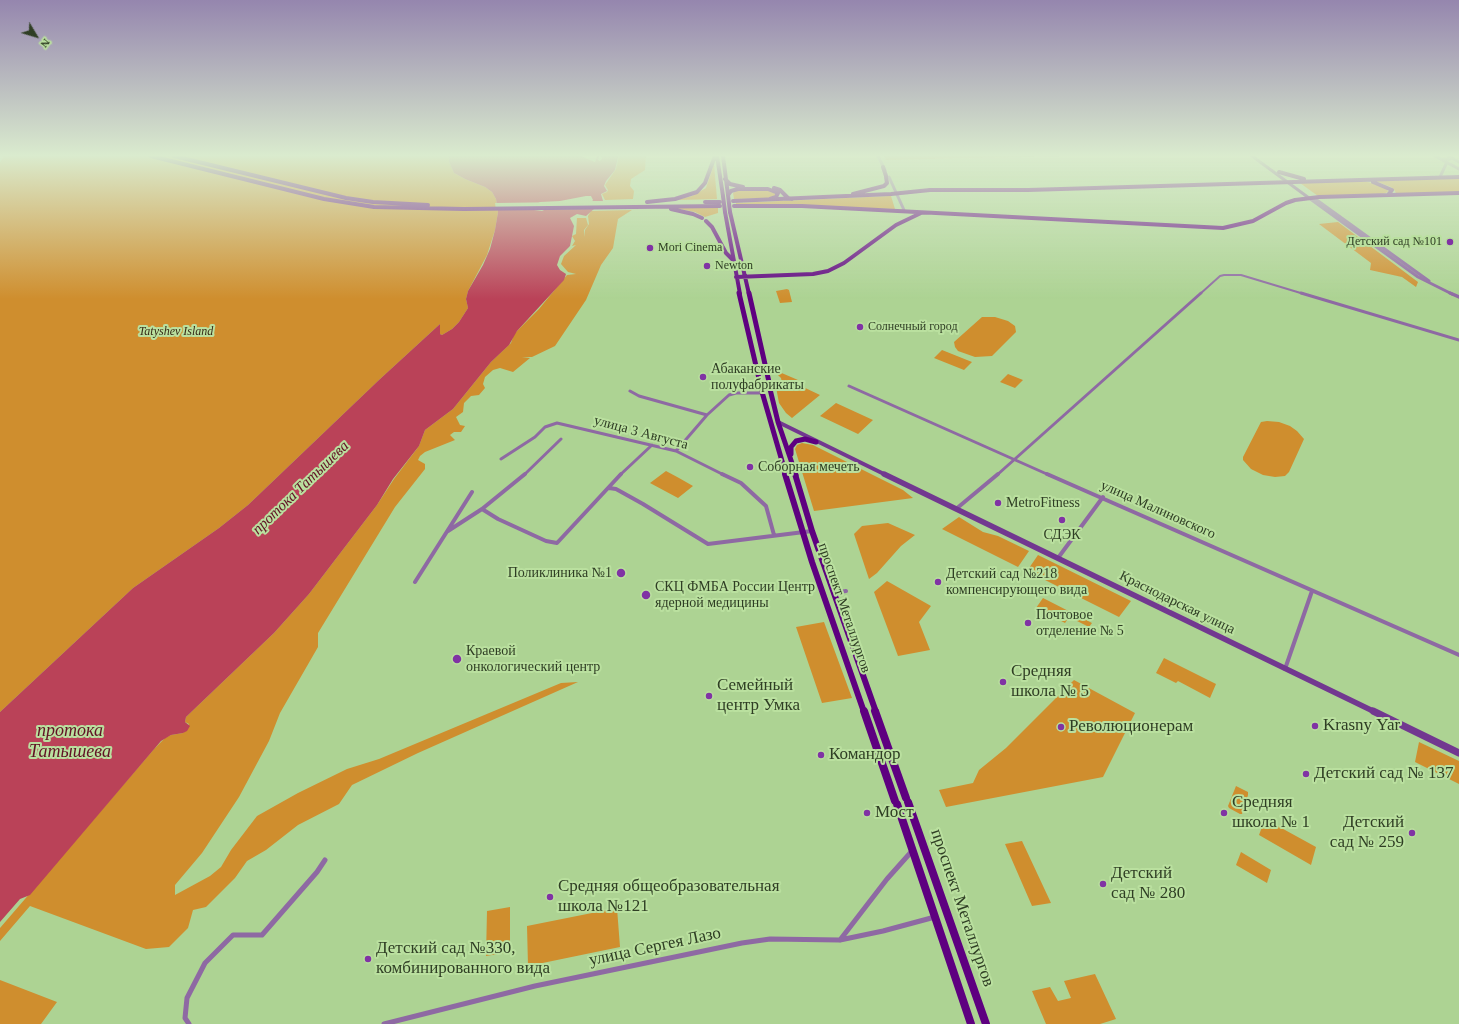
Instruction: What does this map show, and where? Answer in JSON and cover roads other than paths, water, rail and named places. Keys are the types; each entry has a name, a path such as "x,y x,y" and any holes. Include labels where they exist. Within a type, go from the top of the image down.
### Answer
{"main road":[{"path":"350,204 405,209 644,204 720,204"},
{"path":"407,204 465,207"},
{"path":"644,204 693,214 704,219 712,227 726,253 733,260"},
{"path":"725,204 727,212"},
{"path":"727,204 727,212"},
{"path":"736,204 734,204 904,210 1223,228 1244,224 1272,212 1285,204"},
{"path":"888,210 894,211 902,216 896,225"},
{"name":"проспект Металлургов","path":"727,212 736,277 770,423 803,532 972,1024"},
{"name":"проспект Металлургов","path":"727,212 742,268 778,422 793,466 812,531 986,1024"},
{"path":"736,277 813,274 832,269 844,263 896,225 916,214 926,212"},
{"path":"742,268 751,273 766,276"},
{"path":"746,287 750,281 766,276"},
{"path":"770,423 778,422"},
{"name":"Краснодарская улица","path":"778,422 816,442 1459,753"},
{"path":"793,466 790,447 793,443 801,439 816,442"},
{"path":"935,917 946,912"}],"street":[{"path":"901,204 904,210"},
{"path":"1317,204 1418,277 1459,297"},
{"path":"1322,204 1425,277 1431,284"},
{"path":"956,509 1016,459 1224,274 1241,275 1459,340"},
{"name":"улица Малиновского","path":"849,386 1312,591 1459,654"},
{"path":"630,391 639,396 707,415"},
{"path":"676,450 707,415 732,394 762,393"},
{"name":"улица 3 Августа","path":"501,459 546,427 557,423 676,450 740,483 752,492 766,506 774,536"},
{"path":"448,531 482,509 521,477 561,439"},
{"path":"482,509 498,519 546,541 557,543 588,508 646,449 652,445"},
{"path":"609,488 616,489 643,504 708,544 812,531"},
{"path":"415,582 472,492"},
{"path":"1058,558 1102,497"},
{"path":"833,593 846,591"},
{"path":"1285,669 1312,591"},
{"path":"840,940 912,850"},
{"path":"189,1024 185,1018 186,998 205,963 233,935 262,935 317,872 324,860"},
{"name":"улица Сергея Лазо","path":"384,1024 535,986 742,943 770,939 840,940 883,931 935,917"}],"water":[{"name":"протока Татышева","path":"497,204 537,204 533,207 534,210 542,211 548,208 578,207 590,204 600,204 586,216 577,214 570,218 574,226 570,246 560,256 557,265 560,270 566,274 564,280 517,331 509,345 491,362 453,409 425,430 419,446 393,479 377,505 309,594 274,633 186,717 185,722 190,726 187,731 171,735 161,741 30,895 20,899 0,922 0,712 133,588 219,528 248,505 440,324 440,334 442,335 452,329 459,322 468,308 466,299 468,291 483,265 490,249 498,212"}],"place":[{"name":"Детский сад №101","path":"1450,242"},
{"name":"Mori Cinema","path":"650,248"},
{"name":"Newton","path":"707,266"},
{"name":"Солнечный город","path":"860,327"},
{"name":"Абаканские полуфабрикаты","path":"703,377"},
{"name":"Соборная мечеть","path":"750,467"},
{"name":"MetroFitness","path":"998,503"},
{"name":"СДЭК","path":"1062,520"},
{"name":"Поликлиника №1","path":"621,573"},
{"name":"Детский сад №218 компенсирующего вида","path":"938,582"},
{"name":"СКЦ ФМБА России Центр ядерной медицины","path":"646,595"},
{"name":"Почтовое отделение № 5","path":"1028,623"},
{"name":"Краевой онкологический центр","path":"457,659"},
{"name":"Средняя школа № 5","path":"1003,682"},
{"name":"Семейный центр Умка","path":"709,696"},
{"name":"Krasny Yar","path":"1315,726"},
{"name":"Революционерам","path":"1061,727"},
{"name":"Командор","path":"821,755"},
{"name":"Детский сад № 137","path":"1306,774"},
{"name":"Мост","path":"867,813"},
{"name":"Средняя школа № 1","path":"1224,813"},
{"name":"Детский сад № 259","path":"1412,833"},
{"name":"Детский сад № 280","path":"1103,884"},
{"name":"Средняя общеобразовательная школа №121","path":"550,897"},
{"name":"Детский сад №330, комбинированного вида","path":"368,959"}],"park label":[{"name":"Tatyshev Island","path":"176,332"}]}
